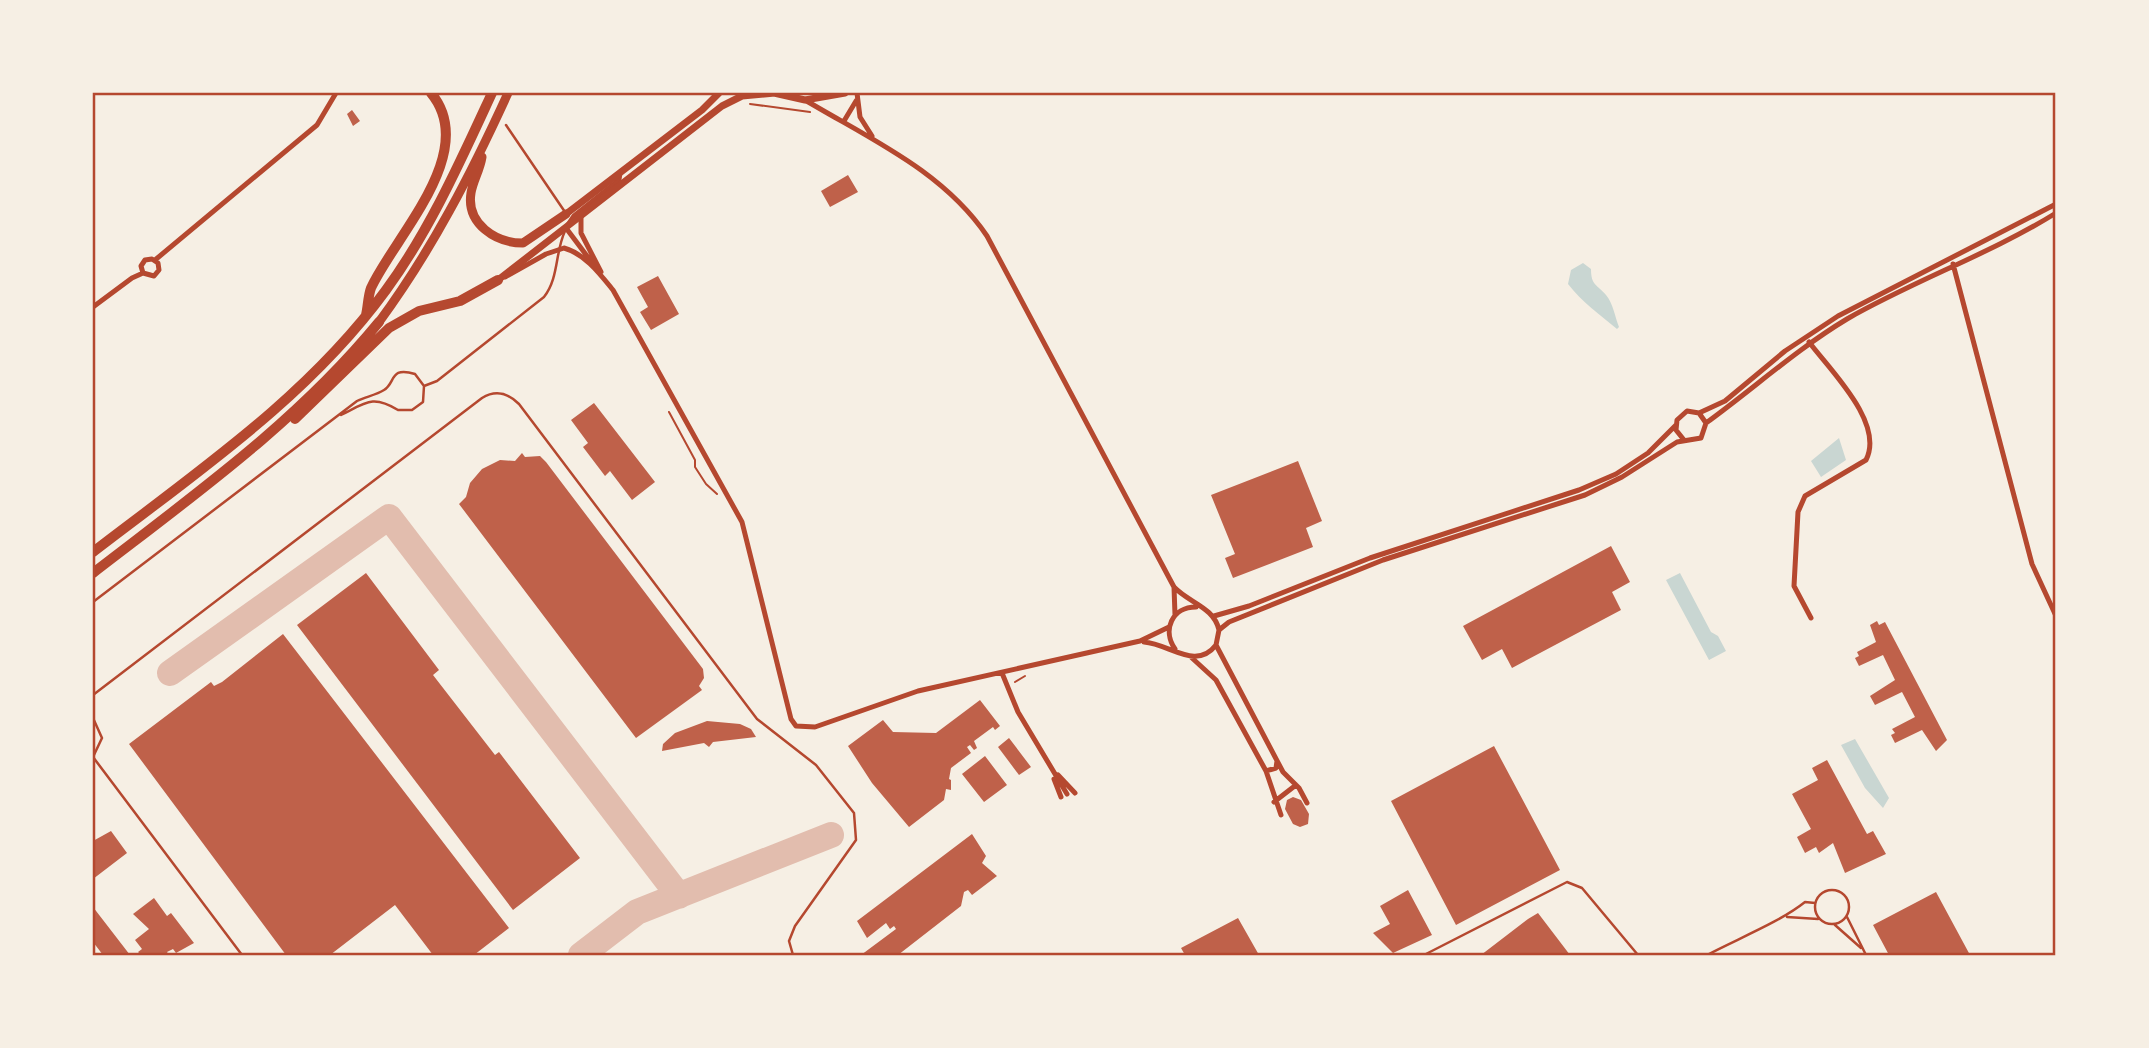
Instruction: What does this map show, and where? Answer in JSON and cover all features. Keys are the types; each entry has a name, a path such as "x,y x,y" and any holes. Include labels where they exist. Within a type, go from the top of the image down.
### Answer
{"highway":[{"path":"366,316 370,290 421,208 439,167 446,129 439,102 431,93"},
{"path":"93,552 287,399 330,358 366,316 407,259 441,200 492,93"},
{"path":"268,436 339,369 379,322 437,238 508,93"},
{"path":"483,148 471,202 476,218 488,233 502,241 523,243 574,215"},
{"path":"93,573 268,436 306,411 389,328 419,311 460,301 498,280"}],"main road":[{"path":"498,280 566,228 574,215 620,173 702,110 719,93"},
{"path":"574,215 728,102 742,96 775,93 805,100 845,93"}],"street":[{"path":"143,273 142,263 148,259 155,260 317,125 336,93"},
{"path":"844,121 856,101 857,93"},
{"path":"805,100 874,138 941,184 979,225 1174,587 1183,597 1214,616 1219,630 1216,645 1207,654 1191,657"},
{"path":"856,101 863,124 874,138"},
{"path":"1214,616 1249,606 1370,558 1579,490 1616,474 1648,453 1676,425 1683,413 1699,413 1725,401 1805,337 1864,302 2056,204"},
{"path":"1219,630 1229,622 1323,582 1585,495 1622,477 1684,440 1701,438 1706,423 1811,343 1850,318 2056,213"},
{"path":"574,215 603,278 742,522 792,722 801,728 816,727 891,699 1140,641 1169,627"},
{"path":"566,228 586,251 603,278"},
{"path":"498,280 557,249 573,251 597,270"},
{"path":"1951,258 2029,556 2056,616"},
{"path":"143,273 150,277 157,274 159,266 155,260"},
{"path":"93,307 143,273"},
{"path":"1805,337 1857,402 1871,444 1866,460 1805,496 1798,512 1794,586 1811,618"},
{"path":"1699,413 1706,423"},
{"path":"1676,425 1684,440"},
{"path":"1174,587 1175,615"},
{"path":"1176,650 1169,636 1169,627 1175,615 1182,609 1199,607"},
{"path":"1140,641 1163,644 1191,657 1216,680 1266,771 1274,803 1281,815"},
{"path":"1216,645 1283,772 1296,785 1307,803"},
{"path":"1002,673 1064,796"},
{"path":"1266,771 1276,768 1277,761"},
{"path":"1049,766 1075,793"},
{"path":"1269,780 1283,772"},
{"path":"1274,803 1296,785"}],"lane":[{"path":"424,386 437,381 544,296 553,280 557,249 574,215 506,125"},
{"path":"93,602 357,401 385,390 390,379 402,372 415,374 424,386 423,402 412,410 398,410 388,402 371,400 341,415"},
{"path":"93,695 482,398 490,393 508,395 519,404 757,719 817,765 853,813 856,839 795,926 789,941 793,955"},
{"path":"93,718 102,738 93,757 242,955"},
{"path":"1424,955 1567,882 1582,888 1638,955"},
{"path":"1815,903 1825,891 1839,892 1849,904 1847,917 1863,951"},
{"path":"1787,917 1805,902 1815,903"},
{"path":"1815,903 1819,919"},
{"path":"1707,955 1768,922 1787,917 1819,919 1835,925 1866,955"},
{"path":"1835,925 1847,917"}],"path":[{"path":"745,105 828,112"},
{"path":"668,412 695,460 695,467 724,504"},
{"path":"1006,684 1018,681 1031,671"}],"shaded area":[{"path":"1583,263 1591,269 1593,282 1610,302 1619,327 1617,329 1568,284 1571,270"},
{"path":"1839,438 1846,460 1821,477 1811,461"},
{"path":"1680,573 1711,632 1718,636 1726,651 1709,660 1666,580"},
{"path":"1855,739 1889,798 1883,808 1865,788 1841,745"}],"building":[{"path":"352,110 360,121 353,126 347,114"},
{"path":"848,175 858,192 830,207 821,191"},
{"path":"658,276 679,314 651,330 640,312 648,307 637,287"},
{"path":"594,403 655,482 632,500 610,471 605,476 583,447 588,443 571,420"},
{"path":"522,453 525,457 540,456 546,462 703,669 704,678 699,686 702,690 636,738 459,504 466,497 470,483 482,469 500,460 515,461"},
{"path":"1298,461 1322,521 1306,528 1313,547 1233,578 1225,558 1235,554 1211,495"},
{"path":"1611,546 1630,582 1612,592 1621,610 1512,668 1502,649 1482,660 1463,626"},
{"path":"366,573 439,670 433,675 495,755 499,752 580,858 513,910 297,625"},
{"path":"1877,621 1879,625 1885,622 1947,740 1936,751 1922,730 1895,743 1891,735 1895,733 1892,729 1915,717 1902,692 1875,705 1870,696 1895,680 1883,655 1859,666 1855,658 1859,656 1857,652 1876,642 1870,625"},
{"path":"283,634 509,928 474,955 433,955 395,905 330,955 286,955 129,744 211,682 214,686 222,682"},
{"path":"980,700 1000,726 995,730 993,727 974,741 977,748 974,750 970,745 967,747 971,753 951,768 951,790 946,789 944,800 909,827 872,783 848,746 883,720 893,732 936,733"},
{"path":"707,721 740,724 751,729 756,737 713,742 709,747 704,743 662,751 663,744 675,733"},
{"path":"1009,738 1031,767 1019,775 998,747"},
{"path":"1494,746 1560,870 1456,925 1391,801"},
{"path":"985,756 1007,785 984,802 962,774"},
{"path":"1827,760 1867,834 1873,831 1886,854 1845,873 1833,843 1819,853 1816,847 1805,853 1797,837 1811,829 1792,794 1818,780 1812,768"},
{"path":"1293,797 1301,800 1309,814 1308,824 1300,827 1293,824 1285,809 1287,800"},
{"path":"111,831 127,853 93,879 93,841"},
{"path":"972,834 986,856 982,863 997,876 972,895 968,890 964,892 961,906 898,955 861,955 896,929 894,926 890,929 886,923 867,938 857,921"},
{"path":"1408,890 1432,935 1393,953 1373,933 1390,924 1380,906"},
{"path":"1936,892 1970,955 1889,955 1873,925"},
{"path":"154,898 167,916 171,913 194,943 176,953 173,949 167,952 169,955 141,955 138,952 142,949 135,940 149,929 133,914"},
{"path":"93,907 130,955 103,955 93,942"},
{"path":"1538,913 1570,955 1481,955 1528,919"},
{"path":"1238,918 1259,955 1185,955 1181,948"}],"taxiway":[{"path":"170,673 389,517 679,896"},
{"path":"581,955 637,912 831,835"}]}
